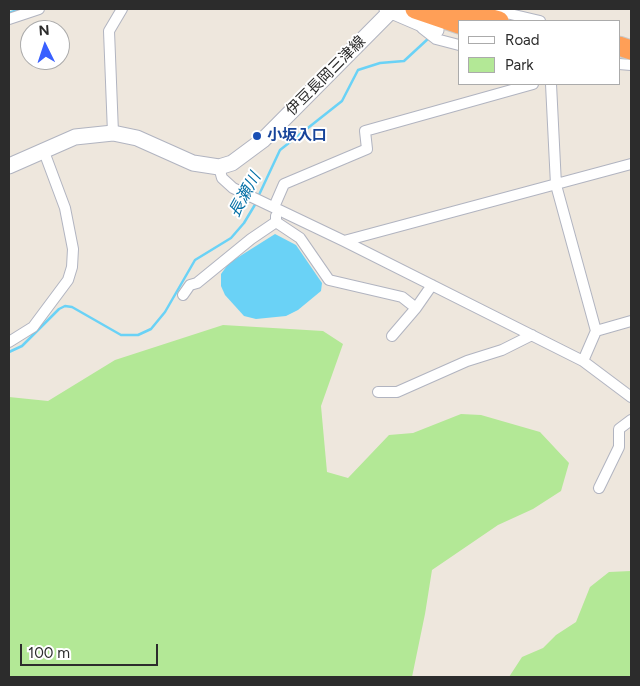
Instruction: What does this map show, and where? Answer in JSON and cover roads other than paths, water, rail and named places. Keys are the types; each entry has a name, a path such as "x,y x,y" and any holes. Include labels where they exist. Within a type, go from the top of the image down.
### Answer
{"highway":[{"path":"431,9 466,20"},
{"path":"455,9 493,17"},
{"path":"415,15 458,24"},
{"path":"436,30 458,35"}],"main road":[{"path":"390,9 415,15 436,30"},
{"name":"伊豆長岡三津線","path":"219,167 242,157 263,140 390,9"},
{"path":"9,166 75,137 113,133 137,138 193,163 219,167"}],"street":[{"path":"9,19 39,9"},
{"path":"113,133 109,31 122,9"},
{"path":"415,15 436,40 458,45"},
{"path":"493,17 528,20"},
{"path":"276,222 276,208 284,184 367,149 365,131 529,85"},
{"path":"551,85 556,185 596,331 583,360"},
{"path":"9,342 33,327 68,280 72,267 73,249 65,208 44,149"},
{"path":"344,241 631,164"},
{"path":"219,167 226,183 251,197 583,360 631,397"},
{"path":"183,295 190,285 197,283 276,222"},
{"path":"276,222 300,238 329,280 402,298 416,308"},
{"path":"392,336 416,308 432,285"},
{"path":"596,331 631,321"},
{"path":"378,392 397,392 467,361 502,350 532,335"},
{"path":"599,488 619,447 620,428 631,420"}],"water":[{"path":"275,234 296,245 322,283 321,291 298,310 286,316 256,319 244,316 225,295 221,286 221,274 229,263"}],"waterway":[{"path":"9,13 20,9"},
{"name":"長瀬川","path":"258,197 280,150 342,101 358,70 380,63 404,61 430,37"},
{"name":"長瀬川","path":"9,352 22,346 59,309 65,306 72,307 121,335 138,335 151,329 165,312 195,260 231,238 244,223 256,203"}],"place":[{"name":"小坂入口","path":"257,136"}]}
